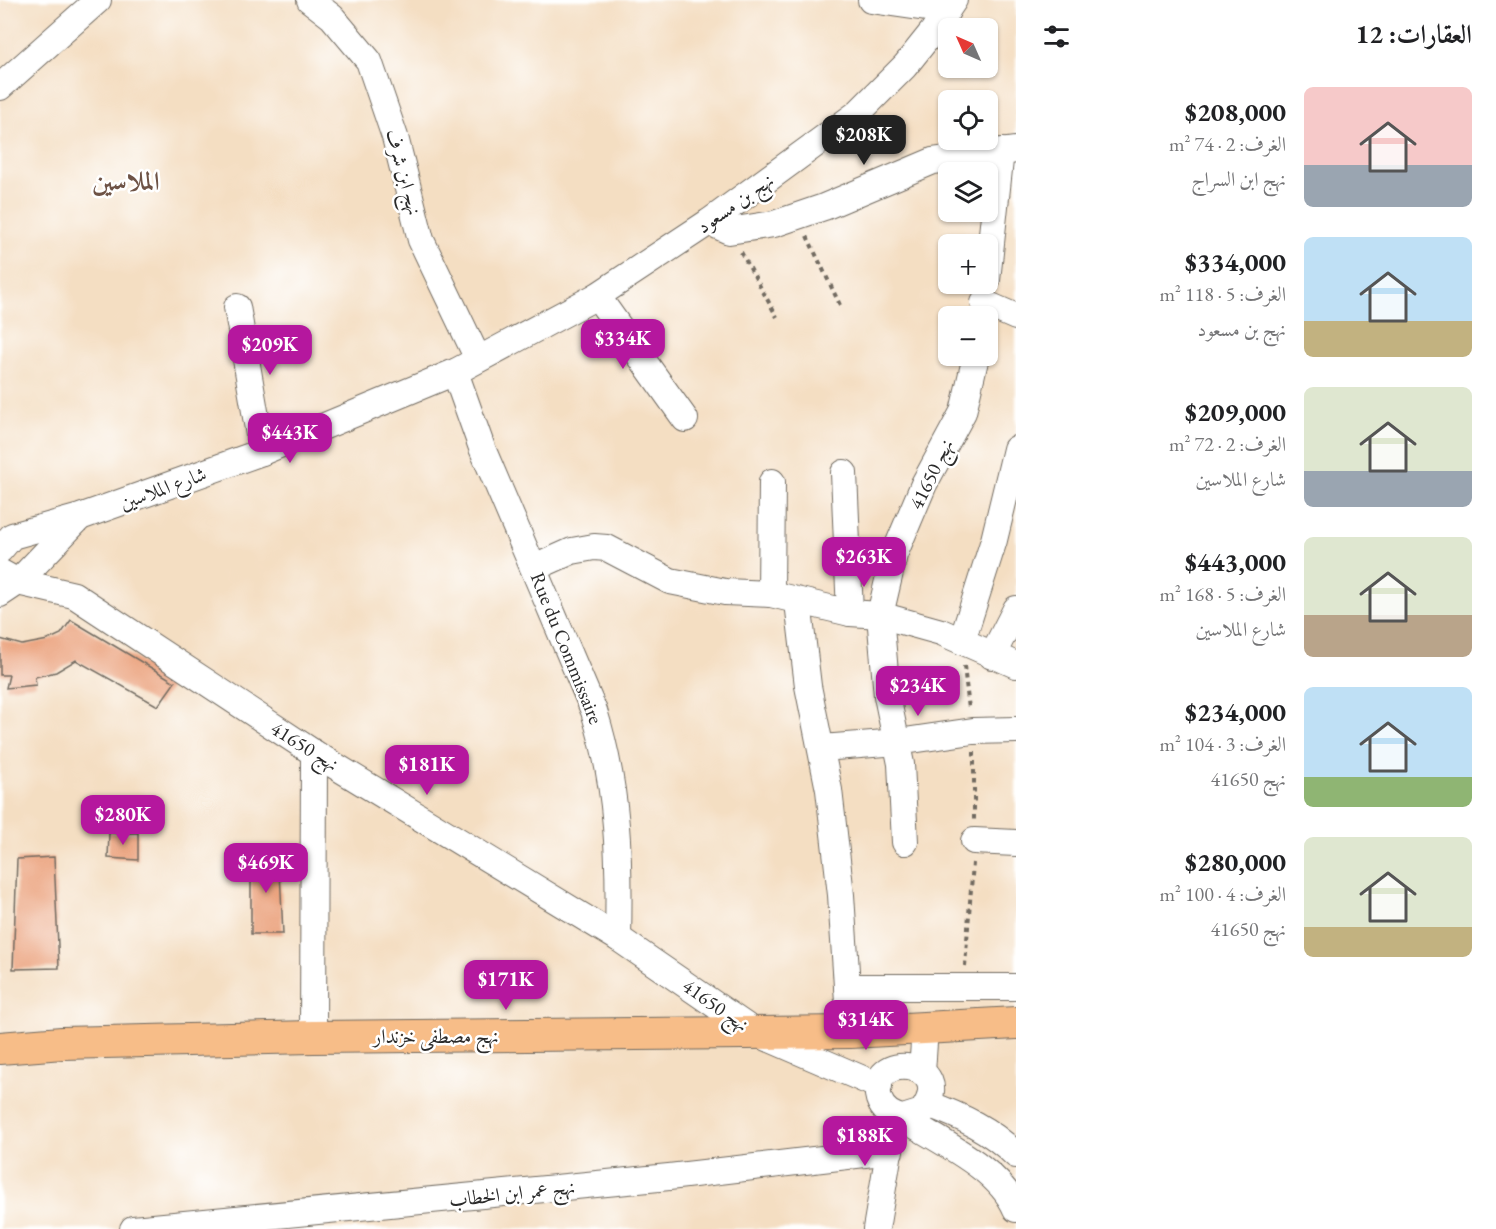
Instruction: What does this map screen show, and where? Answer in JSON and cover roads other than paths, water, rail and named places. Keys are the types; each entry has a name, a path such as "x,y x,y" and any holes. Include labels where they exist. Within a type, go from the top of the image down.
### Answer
{"main road":[{"name":"نهج مصطفى خزندار","path":"0,1048 62,1043 313,1037 850,1032 1016,1023"}],"street":[{"path":"0,87 98,0"},
{"name":"نهج ابن شرف","path":"310,0 332,17 369,61 395,137 421,240 478,359"},
{"path":"871,0 950,6"},
{"name":"نهج بن مسعود","path":"478,359 597,296 719,227 858,113 905,66 950,6"},
{"path":"719,227 774,224 933,161 1009,150 985,296 1016,318"},
{"path":"597,296 685,418"},
{"path":"237,307 262,452"},
{"name":"شارع الملاسين","path":"4,540 80,517 262,452 455,372 478,359"},
{"name":"نهج 41650","path":"905,842 898,742 888,696 880,615 894,555 924,484 963,412 974,366"},
{"name":"Rue du Commissaire","path":"455,372 482,448 594,711 606,749 620,853 618,938"},
{"path":"962,641 994,540 1016,449"},
{"path":"844,473 850,613"},
{"path":"771,594 772,482"},
{"name":"شارع الملاسين","path":"6,583 41,556 80,517"},
{"name":"شارع الملاسين","path":"4,540 41,556 74,595"},
{"path":"534,567 572,551 594,547 607,548 670,581 725,592 771,594 850,613 880,615 962,641 1016,665"},
{"name":"نهج 41650","path":"6,583 74,595 314,753 618,938 756,1032 883,1078"},
{"path":"798,602 808,686 822,748 841,895 850,1032"},
{"path":"992,656 1016,609"},
{"path":"822,748 898,742 973,731 1016,730"},
{"path":"313,1037 314,753"},
{"path":"974,841 1016,843"},
{"path":"847,987 964,989 1016,987"},
{"path":"899,1117 922,1112 928,1104 930,1087 922,1072 925,1028"},
{"path":"888,1030 881,1104 995,1178 1011,1197 1016,1209"},
{"path":"883,1078 905,1065 922,1072"},
{"path":"928,1104 963,1117 1002,1141 1016,1155"},
{"path":"876,1229 890,1151 899,1117"},
{"name":"نهج عمر ابن الخطاب","path":"133,1229 669,1177 890,1151"}],"district":[{"name":"الملاسين","path":"126,181"}]}
